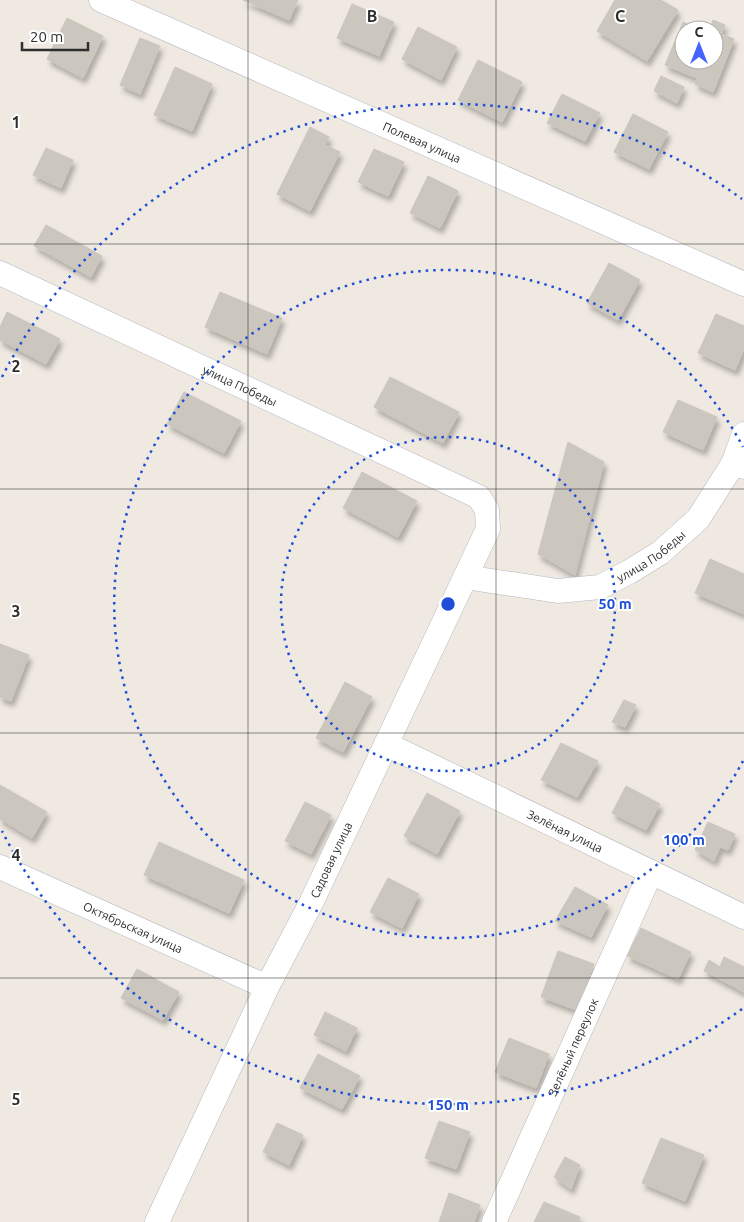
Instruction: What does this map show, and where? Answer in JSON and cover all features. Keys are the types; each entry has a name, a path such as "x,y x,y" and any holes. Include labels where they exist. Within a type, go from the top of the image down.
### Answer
{"street":[{"name":"Полевая улица","path":"101,0 744,284"},
{"name":"улица Победы","path":"0,274 479,497"},
{"name":"улица Победы","path":"465,577 558,591 600,587 660,553 698,519 739,466 744,434"},
{"name":"Садовая улица","path":"157,1222 267,987 311,903 488,529 488,510 479,497"},
{"name":"Зелёная улица","path":"386,744 744,917"},
{"name":"Октябрьская улица","path":"0,867 267,987"},
{"name":"Зелёный переулок","path":"494,1222 651,872"}],"building":[{"path":"243,0 298,0 289,20"},
{"path":"615,0 661,0 678,10 647,61 597,31"},
{"path":"352,4 394,22 379,56 337,38"},
{"path":"67,18 103,36 83,78 47,59"},
{"path":"418,27 457,47 441,80 402,59"},
{"path":"724,35 734,39 724,64"},
{"path":"140,38 160,46 140,94 120,85"},
{"path":"674,44 674,69 665,65"},
{"path":"478,60 522,82 502,122 458,100"},
{"path":"175,67 212,84 192,131 154,115"},
{"path":"677,70 722,70 713,92 695,84 697,78"},
{"path":"661,76 684,87 677,103 654,91"},
{"path":"562,94 600,113 585,141 547,123"},
{"path":"633,114 668,132 649,169 614,152"},
{"path":"310,127 329,137 325,145 340,152 310,211 277,194"},
{"path":"46,148 73,160 61,188 33,175"},
{"path":"374,149 404,162 388,196 358,182"},
{"path":"428,176 458,191 440,228 410,213"},
{"path":"46,225 102,256 91,277 34,246"},
{"path":"609,263 640,280 618,320 587,303"},
{"path":"220,292 282,318 267,354 205,327"},
{"path":"7,312 60,339 46,364 0,340 0,327"},
{"path":"716,314 744,326 744,349 735,370 698,353"},
{"path":"390,377 459,412 443,443 374,407"},
{"path":"184,392 241,421 224,453 167,424"},
{"path":"678,400 717,417 703,450 663,432"},
{"path":"568,442 604,462 575,575 538,554"},
{"path":"362,472 417,501 398,537 343,508"},
{"path":"710,559 744,574 744,614 695,593"},
{"path":"0,644 29,655 11,701 0,697"},
{"path":"345,682 372,697 343,752 316,738"},
{"path":"624,700 636,705 625,727 612,722"},
{"path":"561,743 598,761 577,797 541,780"},
{"path":"0,785 47,812 32,838 0,819"},
{"path":"626,786 660,804 646,830 612,813"},
{"path":"427,793 460,811 437,854 404,836"},
{"path":"305,802 331,815 311,854 285,841"},
{"path":"708,822 735,834 728,850 720,847 714,861 695,850"},
{"path":"159,842 244,880 229,913 144,875"},
{"path":"388,878 419,894 402,928 370,912"},
{"path":"575,887 608,905 591,937 555,921"},
{"path":"641,928 691,952 678,979 627,956"},
{"path":"558,951 594,964 577,1010 541,997"},
{"path":"724,957 744,967 744,992 704,971 709,960 720,967"},
{"path":"137,969 179,992 163,1020 121,998"},
{"path":"325,1012 357,1028 346,1051 314,1035"},
{"path":"509,1038 549,1054 536,1088 495,1072"},
{"path":"318,1054 360,1076 342,1109 300,1088"},
{"path":"439,1121 470,1132 456,1169 425,1158"},
{"path":"277,1123 303,1135 289,1165 263,1152"},
{"path":"661,1138 704,1155 685,1201 642,1183"},
{"path":"565,1157 580,1165 571,1189 554,1177"},
{"path":"449,1193 480,1205 474,1222 439,1222"},
{"path":"544,1202 580,1217 578,1222 534,1222"}]}
